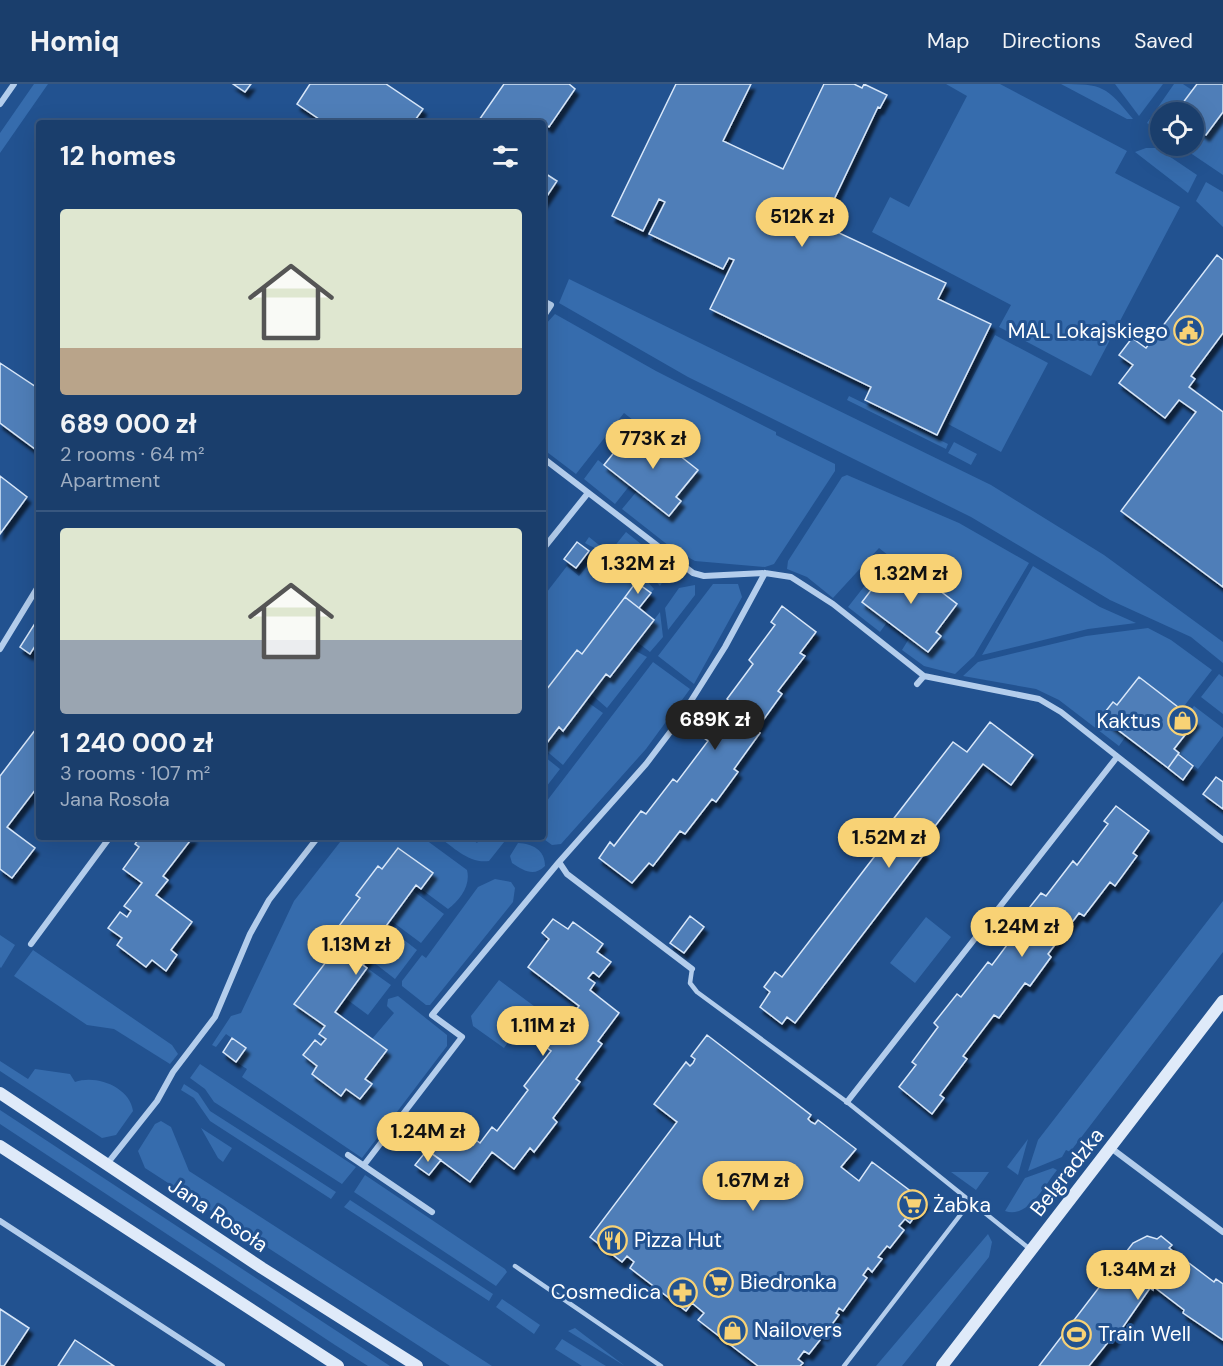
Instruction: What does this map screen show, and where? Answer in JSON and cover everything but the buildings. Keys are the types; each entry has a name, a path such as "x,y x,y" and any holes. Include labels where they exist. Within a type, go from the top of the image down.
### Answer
{"street":[{"path":"0,104 14,84"},
{"path":"546,460 693,573 704,576 765,573 791,576 801,581 924,676 1039,699 1061,712 1223,840"},
{"path":"546,545 588,493"},
{"path":"364,1165 462,1037 432,1015 559,862 646,764 676,723 725,647 765,573"},
{"path":"0,649 36,590"},
{"path":"917,684 924,676"},
{"path":"847,1102 1117,757"},
{"path":"31,944 108,840"},
{"path":"107,1164 157,1101 173,1072 215,1017 250,934 269,900 316,840"},
{"path":"559,862 567,874 692,969"},
{"name":"Belgradzka","path":"942,1366 1223,1001"},
{"name":"Jana Rosoła","path":"0,1093 417,1366"},
{"path":"0,1146 338,1366"},
{"path":"1111,1148 1223,1232"},
{"path":"348,1155 432,1212"},
{"path":"0,1221 222,1366"}],"lane":[{"path":"692,969 690,983 697,992 847,1102 1032,1250"},
{"path":"844,1366 971,1201"},
{"path":"515,1266 661,1366"}],"shaded area":[{"path":"34,84 48,84 0,153 0,133"},
{"path":"946,84 1000,84 1127,151 1115,173 1180,207 1091,376 999,327 1011,305 872,232 890,197 909,207 967,96"},
{"path":"1061,84 1095,86 1103,89 1133,119 1127,119"},
{"path":"1115,84 1163,84 1139,116"},
{"path":"1174,84 1183,84 1192,90 1183,102 1162,102"},
{"path":"1223,112 1223,175 1195,156 1204,156 1204,121"},
{"path":"1150,148 1150,156 1169,156 1197,175 1188,193 1135,152"},
{"path":"1206,182 1223,192 1223,227 1196,201"},
{"path":"569,279 991,485 1104,555 1223,642 1223,663 1191,637 1110,600 971,517 688,377 559,303"},
{"path":"555,314 656,371 835,464 835,471 774,564 765,567 695,561 673,549 622,509 637,491 669,516 681,502 676,497 697,470 624,413 576,474 546,451 546,324"},
{"path":"995,335 1048,363 1001,452 948,424"},
{"path":"849,396 948,444 946,449 847,400"},
{"path":"954,442 977,454 971,465 948,453"},
{"path":"598,460 630,485 615,504 584,479"},
{"path":"847,475 959,523 1029,563 974,656 955,674 924,666 902,650 910,637 929,651 941,636 936,632 957,604 900,561 898,563 879,548 833,598 807,577 787,569 788,561 842,477"},
{"path":"626,532 671,568 660,586 633,561 609,552"},
{"path":"589,537 608,552 594,547 585,543"},
{"path":"885,560 894,567 879,588 888,621 880,632 848,607"},
{"path":"591,561 608,572 618,561 640,573 654,589 651,593 636,582 582,654 576,650 546,690 546,593 567,566 579,576"},
{"path":"1033,566 1100,607 1136,623 1088,629 982,655"},
{"path":"713,584 738,584 742,597 694,684 658,656"},
{"path":"695,585 695,595 668,630 665,608 679,588"},
{"path":"660,612 663,637 650,652 637,642"},
{"path":"1148,628 1171,640 1212,670 1181,710 1139,678 1117,705 1113,702 1102,717 1126,736 1119,746 1059,700 1036,689 963,676 978,662 1086,636"},
{"path":"632,649 647,657 607,708 591,694 606,674 611,677"},
{"path":"653,662 690,689 646,749 561,844 552,845 545,840 546,802"},
{"path":"1219,674 1223,677 1223,714 1201,697"},
{"path":"586,701 603,713 563,765 546,751 546,744 559,727 563,731"},
{"path":"1194,706 1223,728 1223,736 1198,769 1174,749 1187,715"},
{"path":"546,758 560,769 546,787"},
{"path":"342,840 426,840 467,870 466,887 457,901 448,909 421,889 432,873 398,848 382,869 378,866 356,895 360,898 334,934 338,937 322,959 326,962 295,1004 325,1026 319,1034 326,1039 321,1045 314,1040 303,1055 317,1066 312,1074 341,1096 346,1089 372,1084 365,1079 372,1039 394,1013 387,1006 388,999 398,996 447,1035 447,1046 362,1158 242,1077 247,1069 236,1062 246,1048 226,1034 216,1047 212,1045 231,1016 241,1013 294,901"},
{"path":"443,840 473,840 477,843 480,840 506,840 489,861 475,860 462,854"},
{"path":"518,843 537,849 543,856 545,866 533,872 512,863 510,856"},
{"path":"495,879 511,882 515,888 513,902 430,1005 426,1005 402,986 402,981 422,955 426,958 478,887"},
{"path":"412,890 444,914 421,943 390,920"},
{"path":"1223,901 1223,952 1070,1152 1066,1150 1062,1157 1028,1171 1038,1140"},
{"path":"926,917 951,937 915,983 890,963"},
{"path":"390,929 417,950 395,979 368,958"},
{"path":"0,935 15,945 1,968 0,967"},
{"path":"33,950 172,1045 178,1054 170,1064 114,1029 87,1025 14,976"},
{"path":"367,968 391,985 368,1015 345,998"},
{"path":"499,980 534,1006 504,1048 473,1026 471,1016"},
{"path":"0,1061 28,1079 35,1069 70,1074 75,1082 102,1081 126,1095 133,1111 116,1135 102,1138 0,1071"},
{"path":"200,1064 356,1167 342,1184 214,1102 205,1089 190,1078"},
{"path":"184,1084 198,1093 210,1111 336,1192 331,1199 210,1121 194,1098 181,1090"},
{"path":"0,1110 390,1366 368,1366 335,1345 0,1124"},
{"path":"161,1121 171,1127 189,1171 492,1366 450,1366 145,1168 138,1151 155,1124"},
{"path":"201,1128 232,1148 223,1162 218,1158"},
{"path":"1028,1139 1018,1175 1007,1167"},
{"path":"1053,1168 1057,1170 1035,1200 1021,1210 1005,1211 1025,1178"},
{"path":"951,1172 989,1172 976,1190"},
{"path":"365,1175 507,1272 496,1286 354,1192"},
{"path":"350,1200 493,1294 489,1301 344,1207"},
{"path":"988,1234 992,1242 989,1257 902,1366 876,1366"},
{"path":"502,1299 540,1325 534,1334 496,1307"},
{"path":"575,1328 625,1366 568,1331"},
{"path":"562,1339 606,1366 582,1366 555,1349"}],"place":[{"name":"MAL Lokajskiego","path":"1189,331"},
{"name":"Kaktus","path":"1182,721"},
{"name":"Żabka","path":"912,1205"},
{"name":"Pizza Hut","path":"613,1240"},
{"name":"Biedronka","path":"719,1282"},
{"name":"Cosmedica","path":"682,1292"},
{"name":"Nailovers","path":"733,1330"},
{"name":"Train Well","path":"1077,1334"}]}
